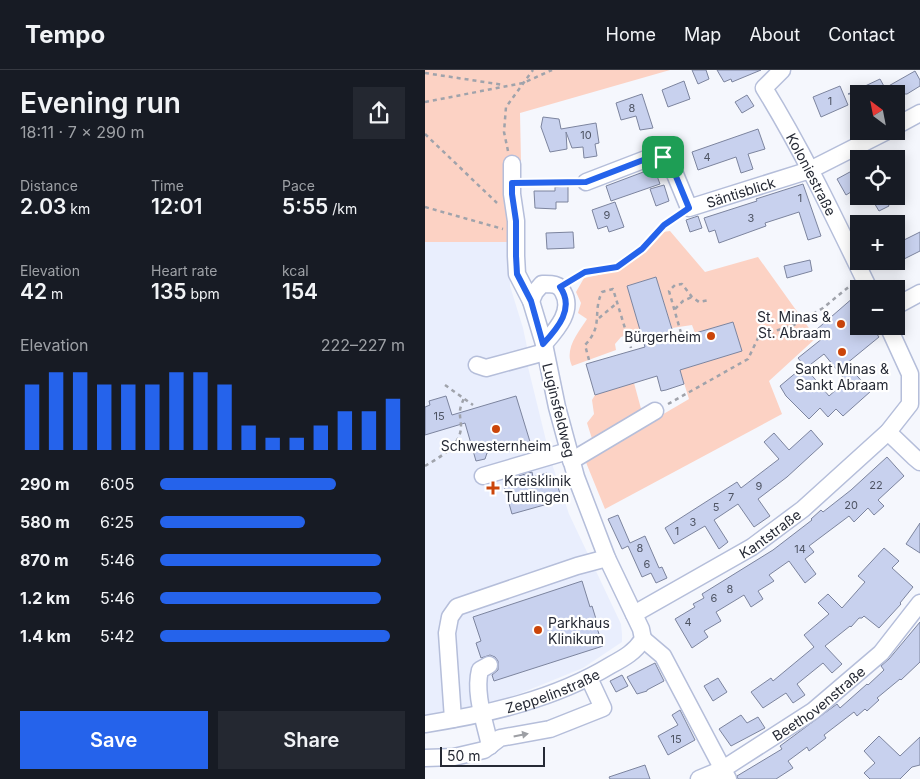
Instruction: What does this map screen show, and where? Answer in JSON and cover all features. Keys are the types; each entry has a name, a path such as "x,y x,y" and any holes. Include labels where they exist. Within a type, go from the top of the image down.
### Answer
{"street":[{"name":"Koloniestraße","path":"782,70 764,88 789,128 865,280"},
{"path":"905,121 920,113"},
{"name":"Säntisblick","path":"586,182 651,157 663,157 670,162 689,208 811,170 869,140"},
{"name":"Luginsfeldweg","path":"512,164 517,274 531,301 570,456 607,558 634,614"},
{"path":"531,301 535,292 542,284 552,284 560,287"},
{"name":"Luginsfeldweg","path":"544,348 564,316 567,304 560,287"},
{"path":"905,301 920,293"},
{"path":"892,335 910,374 910,404 888,432 920,462"},
{"path":"477,365 486,368 544,348"},
{"path":"483,476 570,456 655,411"},
{"name":"Kantstraße","path":"634,614 752,547 803,509 888,432"},
{"path":"453,719 447,633 450,617 457,607 577,566 607,558"},
{"name":"Beethovenstraße","path":"699,779 725,774 813,711 881,653 920,603"},
{"path":"634,614 641,629 643,639 663,656 725,774"},
{"name":"Zeppelinstraße","path":"425,724 482,713 543,697 589,678 633,653 643,639"},
{"path":"489,665 480,670 477,680 490,746"},
{"path":"425,758 454,757 485,750 500,738 550,729 603,708 589,678"}],"path":[{"path":"512,164 504,132 506,107 533,70"},
{"path":"425,102 523,83 552,70"},
{"path":"425,73 508,86"},
{"path":"425,134 516,227"},
{"path":"512,183 586,182"},
{"path":"425,207 516,227"},
{"path":"560,287 585,272 617,267 642,249 664,225 689,208"},
{"path":"681,333 669,291 675,285 681,284 699,302 709,300"},
{"path":"589,360 585,345 592,337 599,318 597,302 602,292 613,289 631,348"},
{"path":"655,411 747,359 759,336 794,325 850,292"},
{"path":"675,310 683,301 692,297"},
{"path":"599,318 617,303"},
{"path":"445,385 473,405"},
{"path":"425,466 447,452 457,441 461,428 459,410 464,398"}],"shaded area":[{"path":"425,70 670,70 520,113 521,162 505,163 510,242 425,242"},
{"path":"670,231 705,272 758,257 816,338 769,381 782,414 605,509 585,460 689,399 680,370 742,351 733,322 695,333 692,325 672,328 656,277 627,286 640,330 621,337 615,344 616,350 572,366 570,360 571,347 587,319 578,313 581,303 576,292 584,278 610,272 629,264 663,232"},
{"name":"Kreisklinik Tuttlingen","path":"425,242 510,242 510,286 523,328 527,347 528,367 551,461 569,514 621,624 622,642 583,668 486,707 425,717"},
{"path":"634,383 643,416 594,445 587,423 594,414 592,400 595,395"}],"building":[{"path":"692,70 706,70 709,79 698,84"},
{"path":"717,70 761,70 732,82 731,79 724,82"},
{"path":"915,71 920,80 920,86 907,94 905,94 905,85 890,85"},
{"path":"880,79 883,85 867,85"},
{"path":"684,81 690,99 668,107 662,90"},
{"path":"840,86 848,105 821,117 813,97"},
{"path":"642,94 653,128 640,130 636,116 621,120 616,103"},
{"path":"747,95 754,106 742,113 735,102"},
{"path":"543,117 559,119 561,129 596,123 599,143 595,144 597,156 584,158 583,147 572,148 566,132 567,149 550,152 541,127"},
{"path":"758,129 765,149 748,154 753,169 741,173 736,157 698,170 692,152"},
{"path":"654,168 660,184 611,201 606,186"},
{"path":"850,172 850,193 846,195 837,179"},
{"path":"803,184 821,236 808,240 799,212 765,223 766,226 719,243 715,230 709,232 704,218"},
{"path":"664,185 669,201 656,206 650,189"},
{"path":"568,186 568,202 556,202 556,209 535,208 534,191 555,191 555,187"},
{"path":"615,202 624,227 609,232 607,226 598,229 592,210"},
{"path":"875,205 888,205 889,206 879,211"},
{"path":"698,216 702,228 690,232 686,220"},
{"path":"573,232 574,248 547,249 546,233"},
{"path":"920,232 920,251 905,258 905,240"},
{"path":"810,260 812,271 787,278 784,266"},
{"name":"Bürgerheim","path":"656,277 675,339 733,322 742,351 680,370 684,384 666,390 661,391 657,376 595,395 586,364 645,347 627,286"},
{"path":"850,300 850,335 878,335 879,337 846,364 871,391 843,416 836,409 828,417 820,408 809,419 786,396 780,386 804,366 829,396 846,381 824,354 806,368 798,358 823,338 816,330"},
{"name":"Schwesternheim","path":"446,396 452,415 516,396 531,445 507,452 503,448 494,449 487,453 485,459 476,461 465,423 425,435 425,407 430,405 429,401"},
{"path":"811,430 823,444 787,477 758,499 770,516 754,527 738,504 714,520 728,542 719,549 705,526 674,544 665,528 737,482 741,488 779,459 764,442 774,433 789,450"},
{"path":"887,457 904,476 878,500 884,506 874,515 868,508 854,522 849,516 809,546 814,552 805,559 816,574 805,583 789,561 769,575 774,581 758,591 763,599 751,607 744,595 716,612 721,621 704,631 708,637 692,648 675,619 695,607 693,604 704,598 702,594 773,550 812,520 821,510 823,512 851,490"},
{"path":"532,472 533,477 547,473 550,486 557,484 562,500 512,514 504,486 517,482 515,477"},
{"path":"618,515 630,543 645,536 659,568 662,567 667,578 656,583 651,573 642,577 628,546 622,549 608,519"},
{"path":"920,523 920,553 906,544"},
{"path":"884,548 899,561 892,568 913,587 901,604 879,628 864,616 825,646 842,664 832,673 823,663 797,684 805,695 793,703 786,693 763,708 751,692 771,678 773,681 814,647 804,635 829,614 818,603 828,594 842,608 865,582 858,576"},
{"name":"Parkhaus Klinikum","path":"582,581 590,607 592,606 596,619 594,619 603,646 494,681 492,675 498,670 498,661 490,655 481,658 476,643 481,641 473,617"},
{"path":"920,622 920,662 901,680 877,698 879,700 867,711 865,709 857,716 854,712 824,735 826,738 809,751 807,747 788,761 793,768 776,779 738,779 737,776 782,749 780,746 837,704 840,708 868,685 884,670 881,666"},
{"path":"655,663 664,681 647,691 637,694 627,677"},
{"path":"622,675 628,686 616,692 610,681"},
{"path":"718,678 727,692 713,701 704,686"},
{"path":"680,710 695,740 668,755 658,736 678,725 672,715"},
{"path":"741,715 747,723 758,717 765,728 731,746 719,729"},
{"path":"879,736 900,756 920,737 920,765 912,767 900,779 870,779 864,773 875,763 864,751"},
{"path":"645,765 650,779 610,779 609,777"}],"place":[{"name":"St. Minas & St. Abraam","path":"841,324"},
{"name":"Bürgerheim","path":"711,336"},
{"name":"Sankt Minas & Sankt Abraam","path":"842,352"},
{"name":"Schwesternheim","path":"496,429"},
{"name":"Kreisklinik Tuttlingen","path":"493,488"},
{"name":"Parkhaus Klinikum","path":"538,630"}],"route":[{"path":"651,157 663,157 670,162 689,208 664,225 642,249 617,267 585,272 560,287 567,304 564,316 556,330 543,344 531,301 517,274 516,221 512,183 586,182 651,157"}]}
